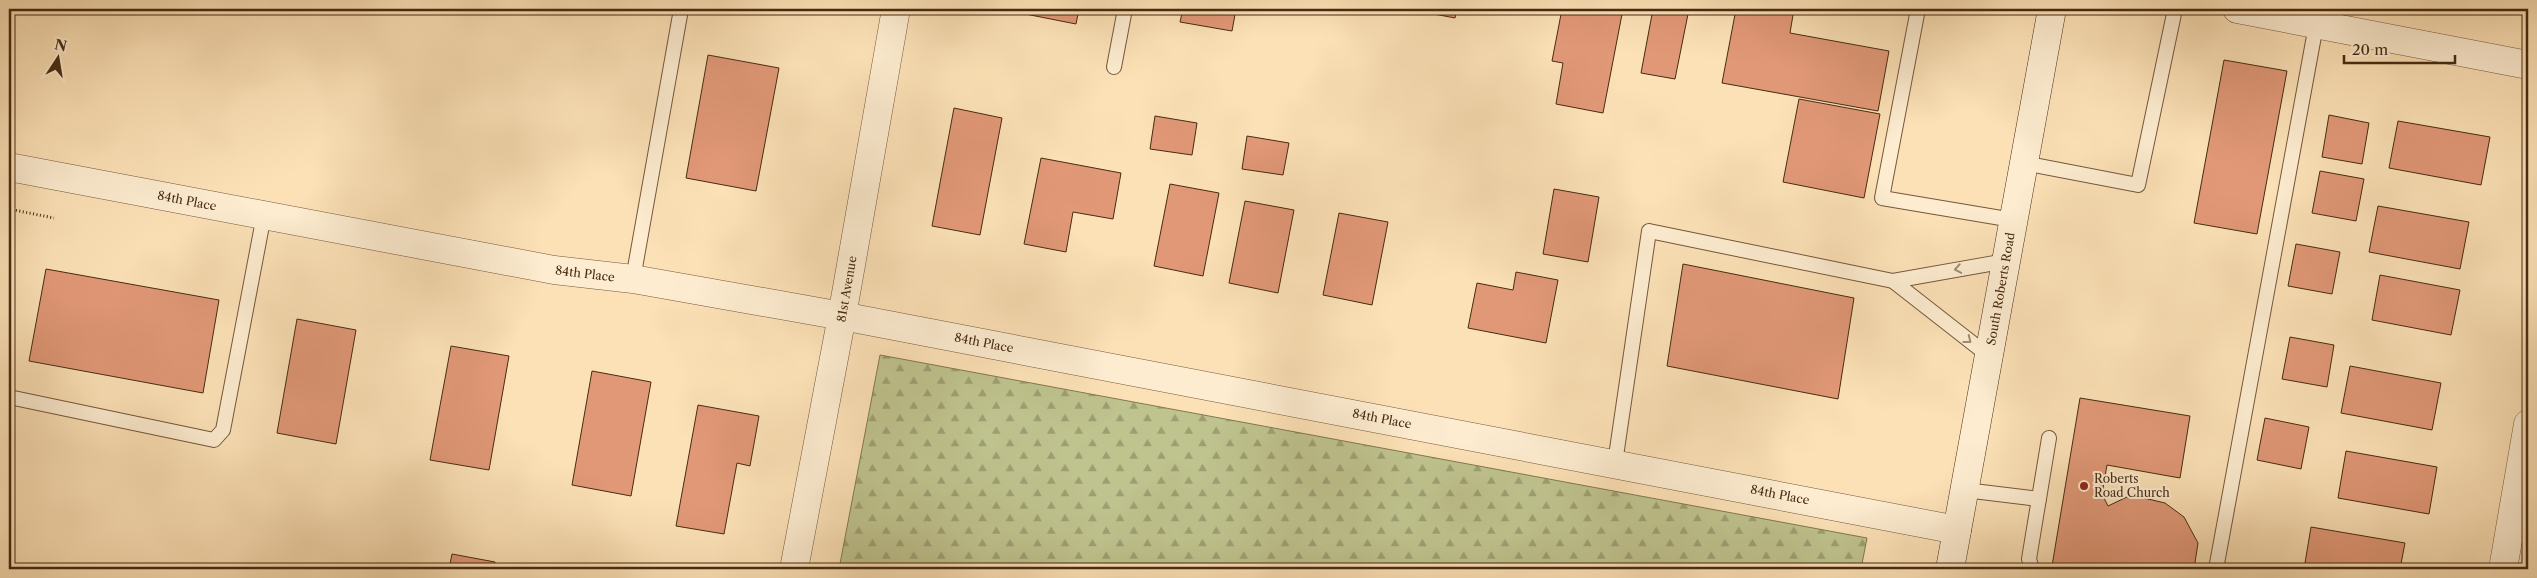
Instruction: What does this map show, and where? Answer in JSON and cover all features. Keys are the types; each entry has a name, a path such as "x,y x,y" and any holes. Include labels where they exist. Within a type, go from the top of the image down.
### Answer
{"street":[{"name":"81st Avenue","path":"794,569 842,316 896,9"},
{"name":"South Roberts Road","path":"1950,569 2052,9"},
{"path":"2237,9 2318,17 2528,65"},
{"name":"84th Place","path":"9,168 554,270 634,279 842,316 1958,530"},
{"path":"2503,569 2528,424"}],"lane":[{"path":"1114,67 1125,9"},
{"path":"1918,9 1882,198 2014,220"},
{"path":"2024,163 2138,185 2175,9"},
{"path":"634,279 680,15"},
{"path":"2216,569 2318,17"},
{"path":"9,397 214,440 223,430 264,215"},
{"path":"1614,463 1649,231 1893,281 2006,261"},
{"path":"1893,281 1989,356"},
{"path":"2032,569 2030,559 2049,438"},
{"path":"1965,490 2040,499"}],"path":[{"path":"9,209 54,218"}],"green space":[{"path":"880,355 1867,538 1861,569 839,569"}],"building":[{"path":"1000,9 1079,9 1076,24"},
{"path":"1183,9 1236,9 1232,31 1180,22"},
{"path":"1408,9 1457,9 1455,18"},
{"path":"1562,9 1623,9 1603,113 1556,104 1563,63 1552,61"},
{"path":"1653,9 1689,9 1675,79 1641,73"},
{"path":"1736,9 1794,9 1790,33 1889,51 1878,111 1722,83"},
{"path":"708,55 779,68 756,191 686,178"},
{"path":"2224,60 2287,71 2257,234 2194,223"},
{"path":"1799,99 1880,114 1864,198 1783,182"},
{"path":"954,108 1002,118 980,235 932,226"},
{"path":"2329,115 2369,123 2362,164 2322,157"},
{"path":"1155,116 1197,123 1192,155 1150,149"},
{"path":"2398,121 2490,137 2481,185 2389,168"},
{"path":"1247,136 1289,143 1283,175 1242,169"},
{"path":"1041,158 1121,173 1113,219 1073,212 1066,252 1024,244"},
{"path":"2320,171 2364,179 2356,221 2312,213"},
{"path":"1170,184 1219,193 1203,276 1154,266"},
{"path":"1554,189 1599,197 1588,262 1543,254"},
{"path":"1245,201 1294,210 1278,293 1229,283"},
{"path":"2378,206 2469,222 2460,269 2369,252"},
{"path":"1339,213 1388,222 1372,305 1323,295"},
{"path":"2296,244 2340,252 2332,294 2288,286"},
{"path":"1683,264 1854,298 1838,399 1667,366"},
{"path":"46,269 219,300 203,393 29,361"},
{"path":"1516,272 1558,280 1546,343 1468,328 1477,283 1513,290"},
{"path":"2380,275 2460,290 2451,335 2372,320"},
{"path":"297,319 356,330 336,444 277,433"},
{"path":"2290,337 2334,345 2327,387 2282,379"},
{"path":"451,346 509,356 489,470 430,460"},
{"path":"2350,366 2441,383 2432,430 2341,413"},
{"path":"592,371 651,382 631,496 572,485"},
{"name":"Roberts Road Church","path":"2080,398 2190,416 2180,478 2107,465 2102,494 2108,506 2131,495 2165,503 2184,517 2198,543 2194,569 2054,569 2052,566"},
{"path":"698,405 759,416 750,466 737,463 724,534 676,526"},
{"path":"2265,418 2309,427 2301,469 2257,460"},
{"path":"2346,451 2437,467 2429,514 2338,498"},
{"path":"2311,527 2405,543 2400,569 2304,569"},
{"path":"452,554 495,562 494,569 449,569"}],"place":[{"name":"Roberts Road Church","path":"2084,486"}]}
